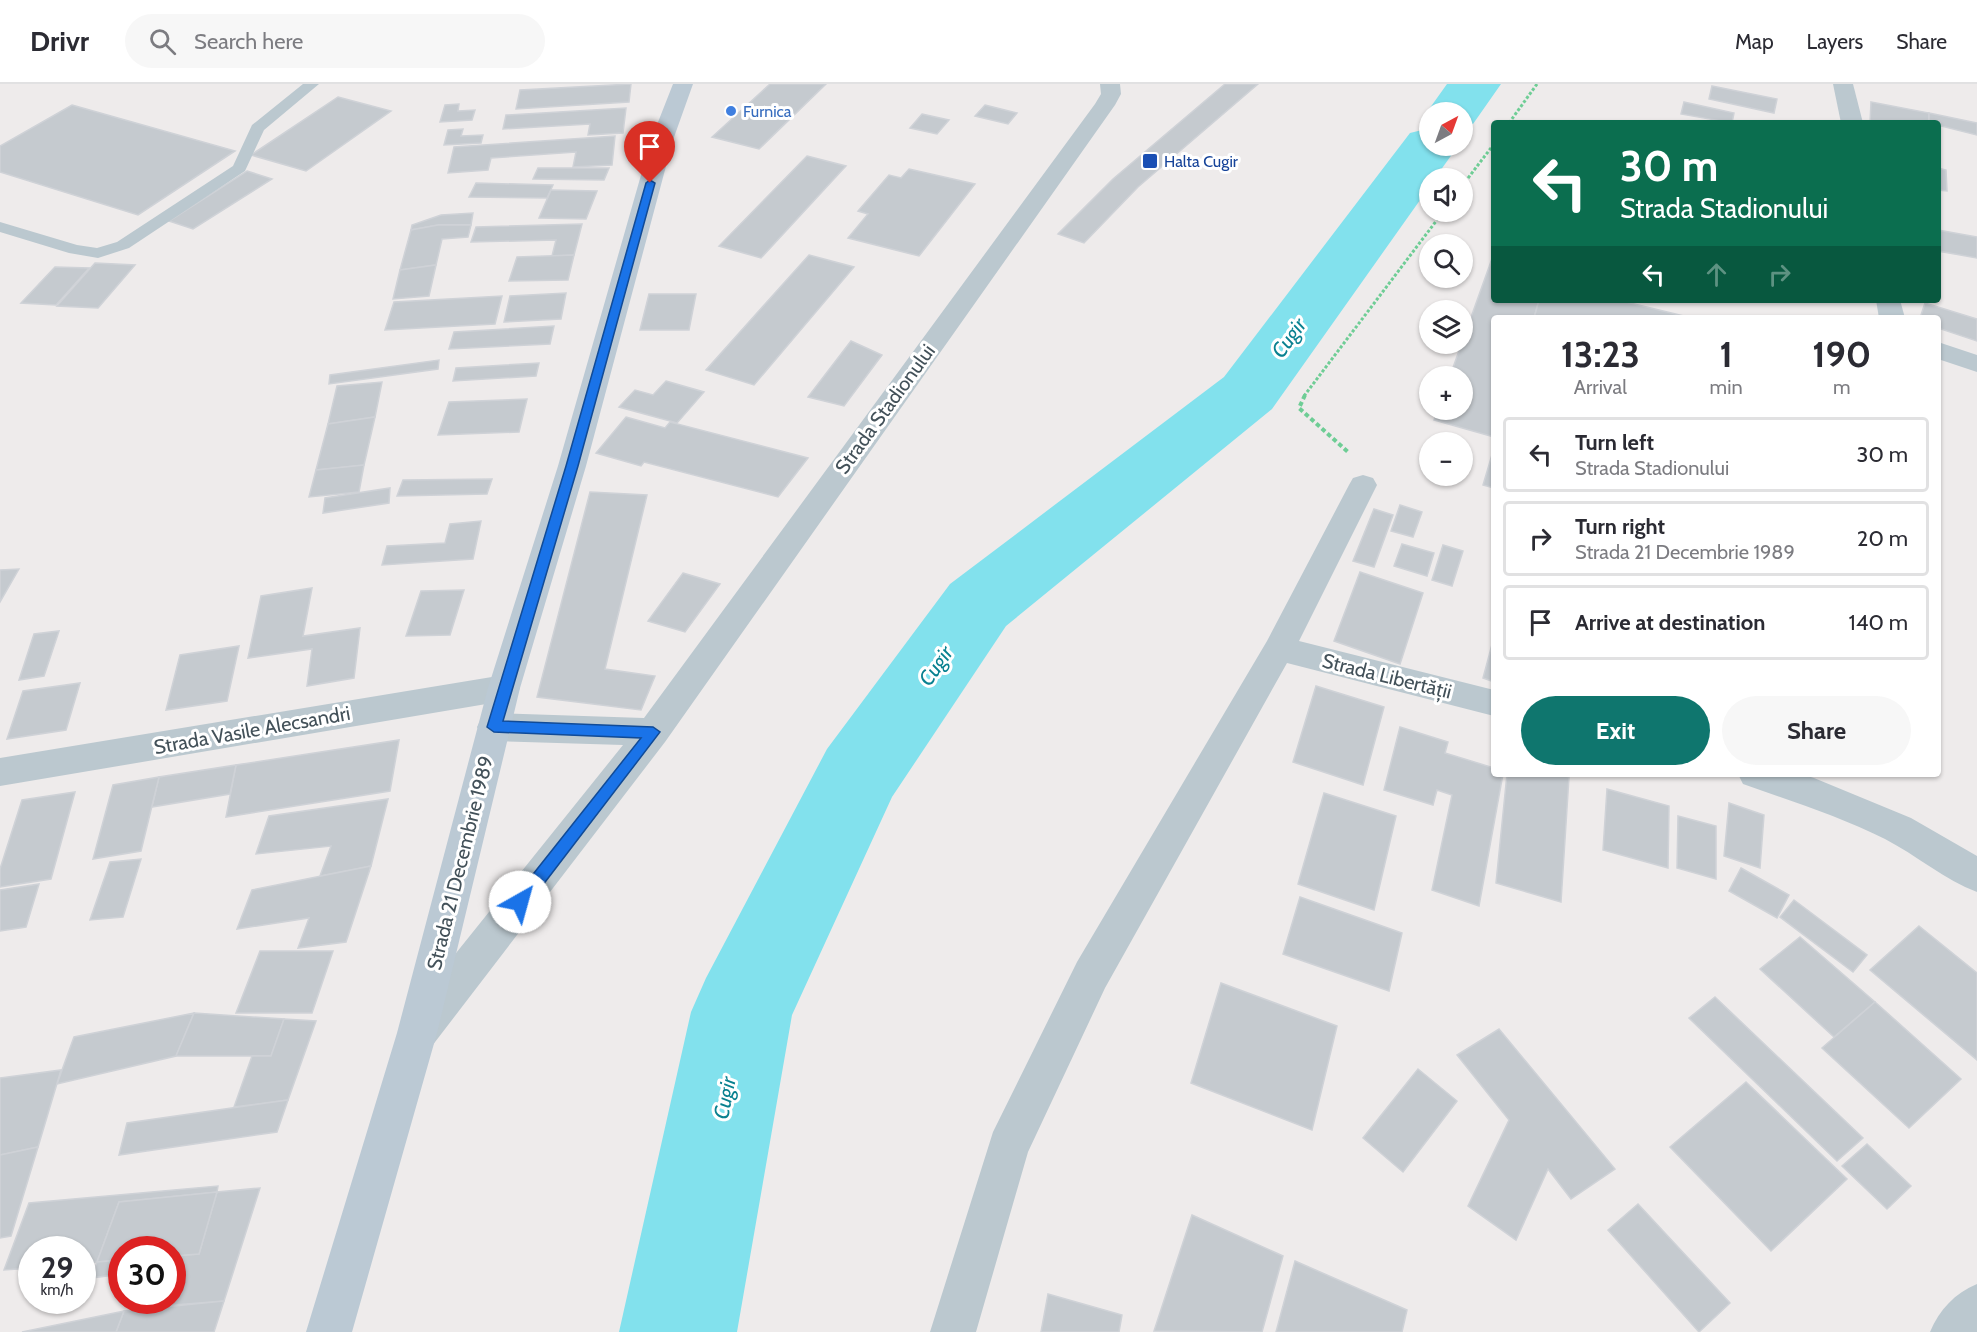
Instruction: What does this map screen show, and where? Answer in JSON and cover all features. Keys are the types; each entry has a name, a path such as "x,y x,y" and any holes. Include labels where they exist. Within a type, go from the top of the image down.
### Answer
{"main road":[{"name":"Strada 21 Decembrie 1989","path":"329,1332 417,1033 504,688 572,466 662,140 682,84"}],"street":[{"name":"Strada Stadionului","path":"417,1033 653,732 1100,113 1111,94 1110,84"},
{"path":"1843,84 1851,120"},
{"path":"1941,351 1977,364"},
{"path":"953,1332 1008,1147 1091,975 1279,649 1363,485"},
{"name":"Strada Libertății","path":"1279,649 1491,702"},
{"name":"Strada Vasile Alecsandri","path":"0,772 504,688"},
{"path":"494,727 653,732"},
{"path":"1763,777 1890,823 1941,850 1977,876"},
{"path":"1953,1332 1977,1306"}],"lane":[{"path":"0,227 75,250 98,253 123,245 240,168 257,128 312,84"}],"path":[{"path":"1511,120 1538,84"},
{"path":"1473,172 1491,148"},
{"path":"1363,485 1360,464 1299,408 1306,392 1435,222"}],"building":[{"path":"631,84 629,102 516,109 520,90"},
{"path":"770,84 826,84 759,149 712,137"},
{"name":"Halta Cugir","path":"1225,84 1258,84 1138,187 1084,243 1058,234 1113,179"},
{"path":"1712,86 1777,99 1774,113 1709,99"},
{"path":"338,97 391,111 306,171 251,155"},
{"path":"1684,102 1734,113 1733,120 1715,120 1681,114"},
{"path":"1871,102 1929,113 1929,120 1870,120"},
{"path":"459,104 458,111 475,110 472,120 440,122 445,105"},
{"path":"72,105 235,151 138,215 0,172 0,146"},
{"path":"985,105 1017,113 1008,124 975,116"},
{"path":"626,108 623,133 588,135 590,124 503,129 506,115"},
{"path":"1929,113 1977,123 1977,135 1941,126 1941,120 1929,120"},
{"path":"922,114 949,120 937,134 910,128"},
{"path":"463,129 461,136 483,135 481,143 444,145 448,130"},
{"path":"615,136 612,165 573,167 576,152 491,158 488,170 448,173 454,147"},
{"path":"807,156 846,166 761,258 719,246"},
{"path":"538,168 609,168 604,180 533,179"},
{"path":"909,169 975,184 919,256 848,238 868,214 858,211 889,175 901,178"},
{"path":"1941,169 1946,170 1947,191 1941,190"},
{"path":"247,171 272,179 193,229 169,221"},
{"path":"476,183 553,185 547,198 469,197"},
{"path":"551,190 597,191 586,219 539,218"},
{"path":"473,213 471,225 438,225 411,230 412,225 441,215"},
{"path":"582,224 574,255 552,256 556,240 471,242 476,227"},
{"path":"438,225 471,225 468,237 442,239 436,265 400,270 411,230"},
{"path":"1941,231 1977,237 1977,258 1941,252"},
{"path":"574,255 568,280 509,281 517,257"},
{"path":"809,255 854,267 754,385 706,370"},
{"path":"1491,261 1491,303 1538,303 1535,315 1491,315 1491,436 1434,420 1473,420 1473,366 1454,366 1458,354 1473,354 1473,312"},
{"path":"95,263 135,265 98,308 57,306"},
{"path":"436,265 429,296 393,299 400,270"},
{"path":"55,267 89,268 56,305 21,303"},
{"path":"566,293 561,319 504,322 510,296"},
{"path":"649,294 696,294 689,330 640,330"},
{"path":"502,296 495,324 385,330 394,302"},
{"path":"1538,303 1630,303 1680,315 1535,315"},
{"path":"1925,303 1977,319 1977,341 1941,329 1941,315 1921,315"},
{"path":"554,326 550,344 449,349 454,332"},
{"path":"851,341 882,355 844,406 808,397"},
{"path":"439,360 438,369 329,384 330,375"},
{"path":"539,363 536,376 453,381 456,368"},
{"path":"666,381 704,392 677,423 619,407 635,390 653,395"},
{"path":"382,382 375,417 328,424 337,386"},
{"path":"527,399 519,432 438,435 449,402"},
{"path":"375,417 364,465 316,470 328,424"},
{"path":"626,417 665,428 670,422 808,458 778,497 644,462 641,466 596,453"},
{"path":"1491,458 1491,487 1483,485"},
{"path":"364,465 359,492 309,497 316,470"},
{"path":"492,479 487,494 397,496 403,480"},
{"path":"390,488 389,503 323,513 325,498"},
{"path":"590,492 647,495 605,669 655,676 641,710 537,697"},
{"path":"1400,505 1422,512 1413,537 1391,531"},
{"path":"1374,509 1393,515 1374,567 1353,561"},
{"path":"481,521 473,559 382,565 387,546 445,543 450,524"},
{"path":"1402,544 1434,553 1427,576 1394,566"},
{"path":"1443,545 1463,551 1452,586 1432,580"},
{"path":"19,569 0,602 0,570"},
{"path":"1360,572 1423,593 1400,664 1334,641"},
{"path":"683,573 720,584 685,632 648,621"},
{"path":"312,588 303,636 360,628 354,678 307,686 312,649 248,658 261,596"},
{"path":"464,590 450,635 406,636 421,591"},
{"path":"59,631 44,676 19,680 34,634"},
{"path":"239,646 227,701 166,710 180,655"},
{"path":"1491,648 1491,681 1483,678"},
{"path":"80,683 66,730 7,739 23,691"},
{"path":"1316,686 1384,707 1363,785 1293,762"},
{"path":"1400,727 1448,742 1445,753 1491,767 1491,777 1502,777 1479,906 1432,890 1452,795 1437,790 1433,805 1384,790"},
{"path":"399,740 390,791 226,817 236,765"},
{"path":"236,765 230,794 152,807 159,777"},
{"path":"159,777 141,851 93,859 113,785"},
{"path":"1507,777 1569,777 1561,902 1496,883"},
{"path":"1607,789 1669,806 1668,868 1603,850"},
{"path":"75,792 51,879 0,887 0,869 22,800"},
{"path":"1324,793 1396,816 1374,910 1298,884"},
{"path":"388,799 371,866 320,876 331,846 256,854 269,816"},
{"path":"1729,803 1764,815 1760,868 1724,856"},
{"path":"1678,816 1716,826 1716,879 1677,868"},
{"path":"141,859 123,917 90,920 110,862"},
{"path":"371,866 346,942 298,948 309,918 237,929 252,890"},
{"path":"1741,868 1789,895 1777,918 1729,891"},
{"path":"39,884 26,927 0,931 0,890"},
{"path":"1300,897 1402,933 1389,991 1283,954"},
{"path":"1794,900 1867,955 1853,972 1780,917"},
{"path":"1919,926 1977,973 1977,1060 1870,970"},
{"path":"1800,937 1875,1002 1834,1037 1760,969"},
{"path":"260,951 333,951 312,1013 236,1013"},
{"path":"1221,983 1337,1026 1312,1130 1191,1083"},
{"path":"1715,997 1863,1138 1837,1161 1689,1018"},
{"path":"1875,1002 1961,1079 1909,1128 1822,1048"},
{"path":"194,1013 176,1056 57,1084 74,1037"},
{"path":"194,1013 284,1019 271,1056 176,1056"},
{"path":"284,1019 316,1021 288,1100 234,1107 252,1056 271,1056"},
{"path":"1499,1029 1615,1169 1571,1199 1548,1169 1516,1240 1468,1206 1509,1120 1457,1055"},
{"path":"1418,1069 1457,1101 1403,1172 1363,1138"},
{"path":"61,1070 38,1147 0,1155 0,1078"},
{"path":"1746,1082 1847,1179 1771,1251 1670,1147"},
{"path":"288,1100 277,1132 119,1155 127,1123"},
{"path":"1867,1144 1911,1186 1887,1209 1842,1166"},
{"path":"38,1147 11,1236 0,1238 0,1155"},
{"path":"218,1186 217,1192 119,1202 97,1262 96,1236 18,1236 18,1269 4,1270 29,1203"},
{"path":"260,1188 224,1301 186,1304 186,1255 199,1254 217,1192"},
{"path":"217,1192 199,1254 186,1255 186,1236 108,1236 108,1261 97,1262 119,1202"},
{"path":"1638,1204 1730,1303 1699,1332 1608,1230"},
{"path":"1192,1215 1283,1256 1262,1332 1154,1331"},
{"path":"108,1261 108,1276 96,1277 97,1262"},
{"path":"1295,1261 1407,1310 1402,1332 1276,1332"},
{"path":"1048,1294 1122,1315 1119,1332 1041,1332"},
{"path":"224,1301 214,1332 116,1332 123,1314 186,1314 186,1305"},
{"path":"109,1314 123,1314 116,1332 22,1332"}],"waterway":[{"name":"Cugir","path":"1461,102 1474,84"},
{"name":"Cugir","path":"678,1332 742,1012 858,775 978,605 1248,393 1422,156"}],"place":[{"name":"Furnica","path":"731,111"},
{"name":"Halta Cugir","path":"1150,161"}],"route":[{"path":"520,902 653,732 494,727 572,466 650,183"}]}
